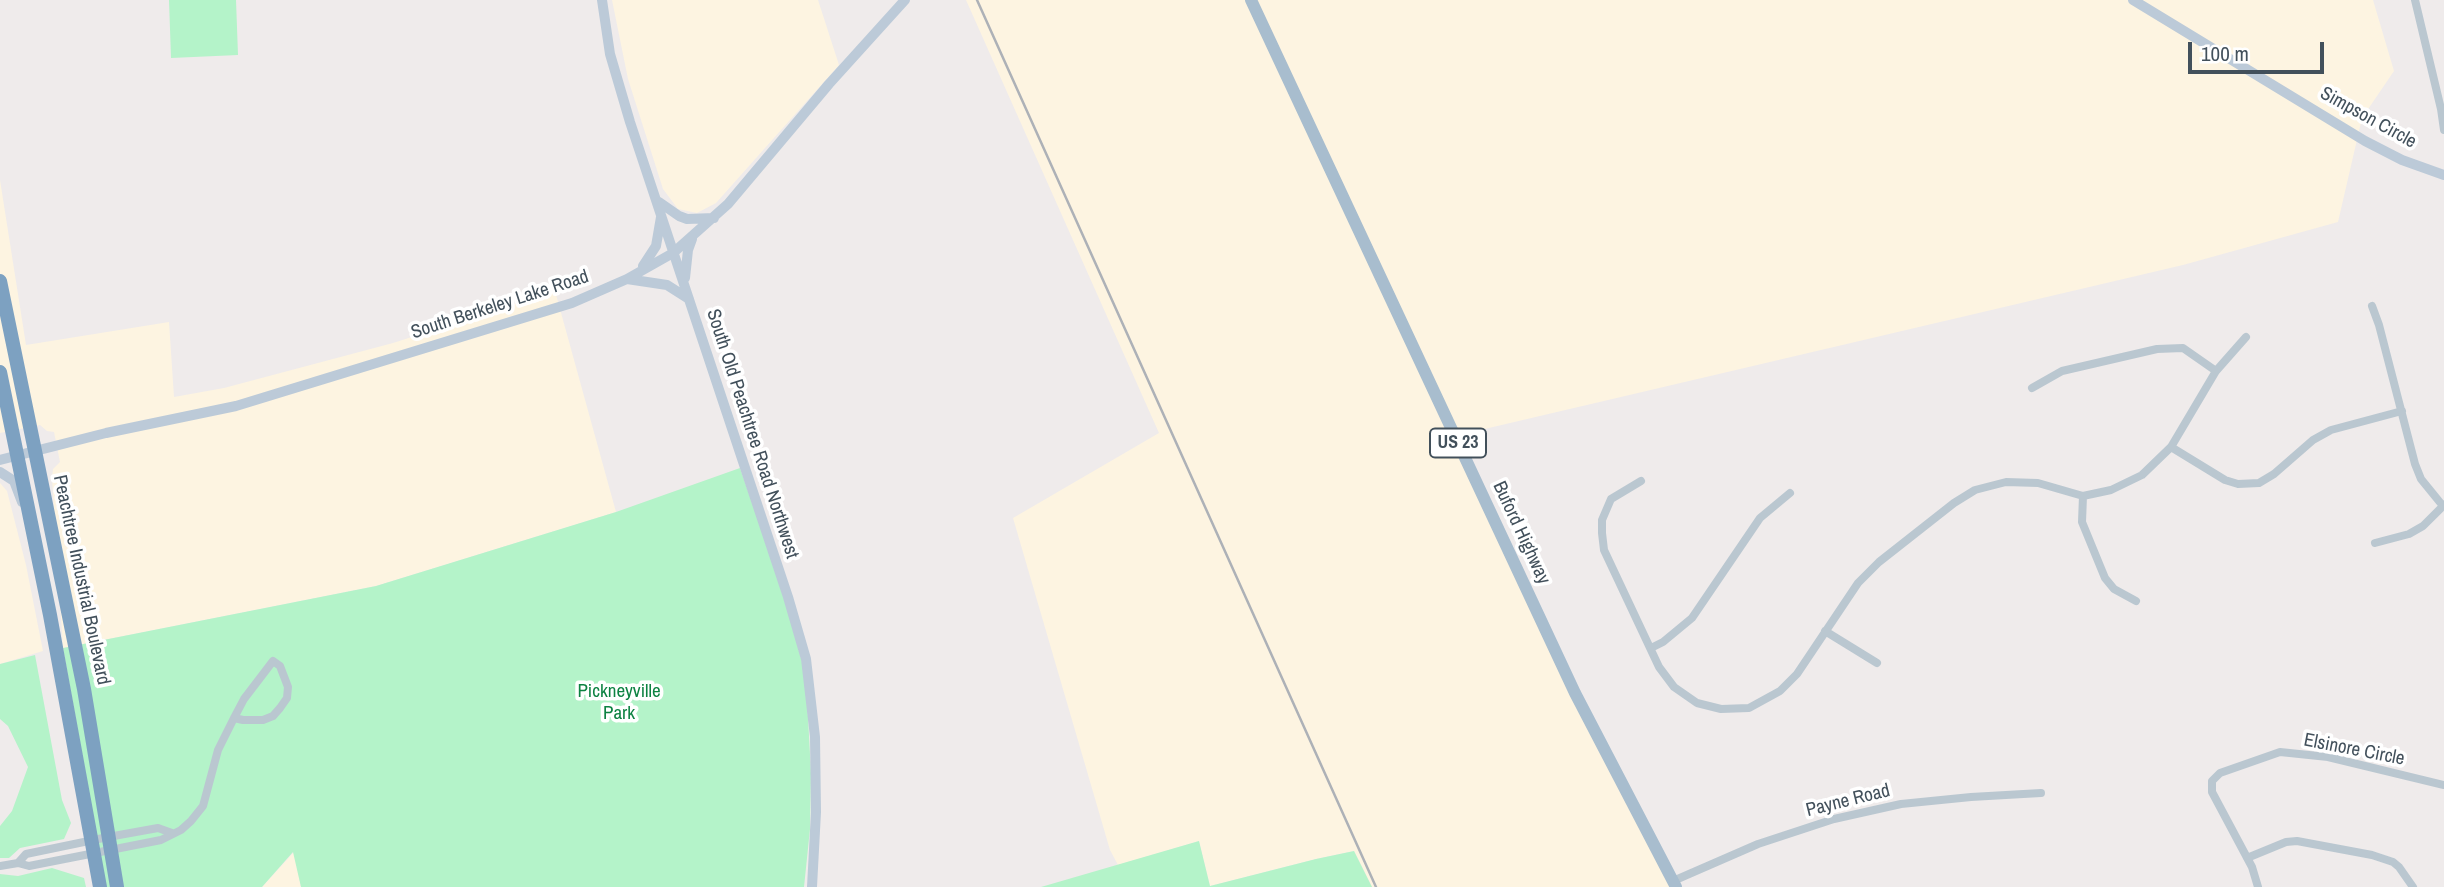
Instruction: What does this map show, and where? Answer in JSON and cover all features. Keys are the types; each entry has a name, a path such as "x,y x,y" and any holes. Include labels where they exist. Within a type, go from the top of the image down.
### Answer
{"highway":[{"name":"Peachtree Industrial Boulevard","path":"0,281 84,689 117,887"},
{"name":"Peachtree Industrial Boulevard","path":"0,372 50,615 100,887"}],"main road":[{"name":"Buford Highway","path":"1251,0 1575,694 1674,884"}],"street":[{"name":"South Old Peachtree Road Northwest","path":"602,0 612,62 630,122 788,597 808,668 815,737 816,800 812,887"},
{"name":"South Berkeley Lake Road","path":"0,460 16,454 236,406 572,303 632,276 673,253 714,218 905,0"},
{"name":"Simpson Circle","path":"2133,0 2365,141 2403,160 2444,175"},
{"path":"2414,0 2444,130"},
{"path":"657,200 678,216 714,218"},
{"path":"662,214 656,246 651,256 632,276 667,285 689,299"},
{"path":"684,284 688,250 694,236"},
{"path":"2372,306 2421,479 2443,506 2423,526 2409,534 2375,543"},
{"path":"1641,481 1611,499 1602,520 1604,550 1666,678 1685,696 1709,707 1735,710 1749,708 1780,691 1797,674 1858,583 1879,562 1954,503 1975,490 2021,481 2083,496 2111,490 2142,475 2171,447 2217,371 2246,337"},
{"path":"2032,388 2062,371 2157,349 2183,348 2217,371"},
{"path":"2171,447 2225,480 2238,484 2259,483 2274,474 2313,440 2331,430 2402,411"},
{"path":"0,472 14,481 28,514"},
{"path":"1651,648 1663,642 1692,618 1760,518 1790,493"},
{"path":"2083,496 2082,522 2105,578 2114,589 2136,601"},
{"path":"1825,631 1877,663"},
{"path":"93,847 109,843 161,840 191,821 203,806 218,750 234,718 244,699 273,661 280,666 288,687 287,698 280,709 263,720 234,718"},
{"name":"Elsinore Circle","path":"2258,887 2247,858 2212,792 2212,781 2220,773 2280,752 2328,757 2444,785"},
{"name":"Payne Road","path":"1674,884 1758,844 1833,819 1901,804 2042,793"},
{"path":"0,866 18,863 26,854 93,847 158,828 172,833"},
{"path":"2247,858 2286,842 2297,841 2359,852 2393,862 2413,887"}],"shaded area":[{"path":"612,0 818,0 839,65 716,203 697,213 678,209 663,189 628,79"},
{"path":"966,0 2373,0 2394,71 2362,118 2338,222 2183,265 1459,435 1616,772 1680,887 1372,887 1354,851 1210,886 1199,841 1118,865 1110,850 1013,518 1159,433"},
{"path":"0,180 26,345 169,322 174,397 224,388 393,343 555,291 616,512 376,586 63,648 52,478 53,469 60,462 54,432 47,431 40,425 0,433"},
{"path":"0,483 7,491 26,565 43,651 0,664"},
{"path":"294,852 301,887 262,887"}],"green space":[{"path":"169,0 236,0 238,55 171,58"},
{"name":"Pickneyville Park","path":"740,468 782,589 802,662 811,773 810,829 804,887 301,887 293,852 262,887 106,887 63,648 376,586 616,512"},
{"path":"35,655 62,800 71,823 64,839 20,848 9,858 0,858 0,826 12,811 28,767 8,726 0,719 0,664"},
{"path":"1199,841 1210,886 1354,851 1372,887 1041,887"},
{"path":"52,868 84,878 86,887 0,887 0,874 18,876"}],"railway":[{"path":"977,0 1376,887"}]}
